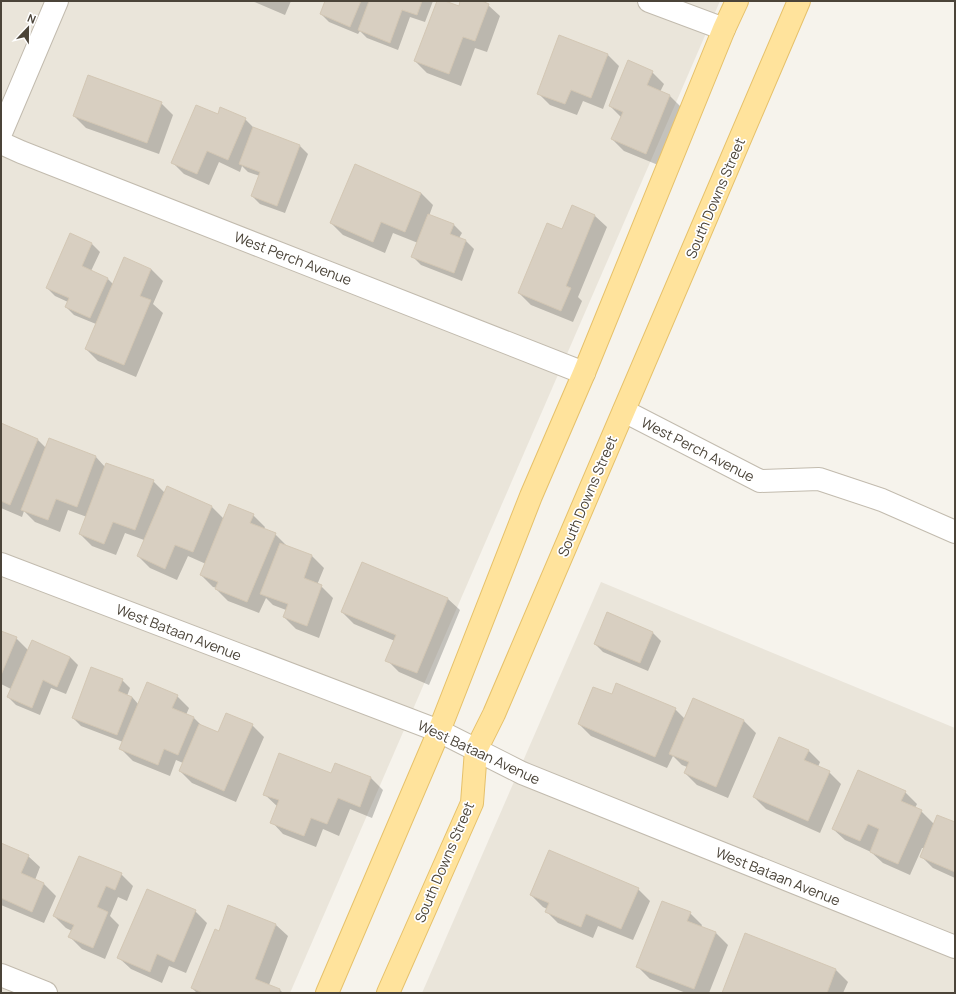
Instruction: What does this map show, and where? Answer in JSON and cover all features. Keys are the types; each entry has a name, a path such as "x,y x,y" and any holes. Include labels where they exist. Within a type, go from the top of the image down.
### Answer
{"main road":[{"path":"326,993 439,731 531,496 584,373 724,29 737,1"},
{"name":"South Downs Street","path":"388,993 472,804 476,750 494,714 799,1"}],"street":[{"path":"1,133 56,1"},
{"path":"649,1 724,29"},
{"name":"West Perch Avenue","path":"1,143 584,373"},
{"name":"West Perch Avenue","path":"624,410 760,481 819,479 882,500 955,532"},
{"name":"West Bataan Avenue","path":"1,564 439,731 522,773 955,947"},
{"path":"1,975 46,993"}],"shaded area":[{"path":"1,1 720,1 290,993 1,993"},
{"path":"601,582 955,728 955,993 422,993"}],"building":[{"path":"325,1 361,1 350,27 320,14"},
{"path":"369,1 422,1 417,15 402,10 390,43 358,30"},
{"path":"437,1 445,1 459,6 460,1 482,1 489,4 475,41 463,37 449,74 414,61"},
{"path":"559,35 608,54 591,98 571,90 565,104 537,94"},
{"path":"628,60 653,71 647,85 670,95 646,154 611,139 623,112 609,106"},
{"path":"88,75 162,102 147,143 73,116"},
{"path":"196,105 218,114 220,107 246,118 228,160 207,151 197,174 171,163"},
{"path":"253,127 300,145 277,206 251,196 260,172 239,164"},
{"path":"355,164 421,193 405,232 381,222 373,242 330,223"},
{"path":"572,205 595,215 566,286 571,288 561,311 518,293 547,223 562,229"},
{"path":"428,214 454,224 450,234 466,240 454,273 411,257"},
{"path":"70,233 92,243 82,266 108,278 90,318 65,307 69,298 46,288"},
{"path":"124,257 151,269 140,296 151,300 124,365 85,349"},
{"path":"1,423 38,439 10,505 1,501"},
{"path":"49,438 96,456 77,507 56,499 48,520 21,510"},
{"path":"106,463 154,480 135,530 113,522 104,544 79,534"},
{"path":"167,486 212,506 193,552 175,545 165,569 137,556"},
{"path":"229,504 254,514 250,523 276,533 247,602 215,589 218,582 200,575"},
{"path":"280,543 312,555 304,578 322,585 307,626 283,617 288,604 260,594"},
{"path":"362,562 448,598 417,673 385,661 396,635 341,612"},
{"path":"607,612 653,632 640,663 594,644"},
{"path":"1,631 17,637 1,675"},
{"path":"32,640 70,657 57,687 43,680 32,708 7,697"},
{"path":"91,667 123,679 118,691 132,697 117,735 72,718"},
{"path":"147,682 178,695 172,708 194,717 178,755 164,749 158,765 119,749"},
{"path":"616,683 676,708 655,757 578,724 593,687 612,694"},
{"path":"693,698 744,720 716,787 684,773 689,762 669,754"},
{"path":"226,713 253,724 224,791 179,771 199,724 218,732"},
{"path":"779,737 809,750 804,760 830,771 808,821 753,797"},
{"path":"279,753 331,773 335,763 371,777 360,807 338,798 327,824 311,818 304,836 270,823 279,800 263,795"},
{"path":"858,770 906,791 901,801 922,810 898,864 870,852 879,829 868,824 860,841 832,829"},
{"path":"937,815 955,822 955,872 920,857"},
{"path":"1,843 29,855 21,873 44,883 32,912 1,898"},
{"path":"549,850 639,888 621,929 586,914 581,927 545,912 549,903 530,895"},
{"path":"79,856 122,873 115,890 106,886 97,907 108,912 93,948 68,937 74,925 53,916"},
{"path":"147,889 196,910 174,962 157,954 150,972 117,958"},
{"path":"662,901 691,912 687,921 716,932 694,989 636,967"},
{"path":"228,905 276,924 255,979 280,989 279,993 203,993 191,988 215,929 219,931"},
{"path":"745,933 836,969 827,993 722,993"}]}
